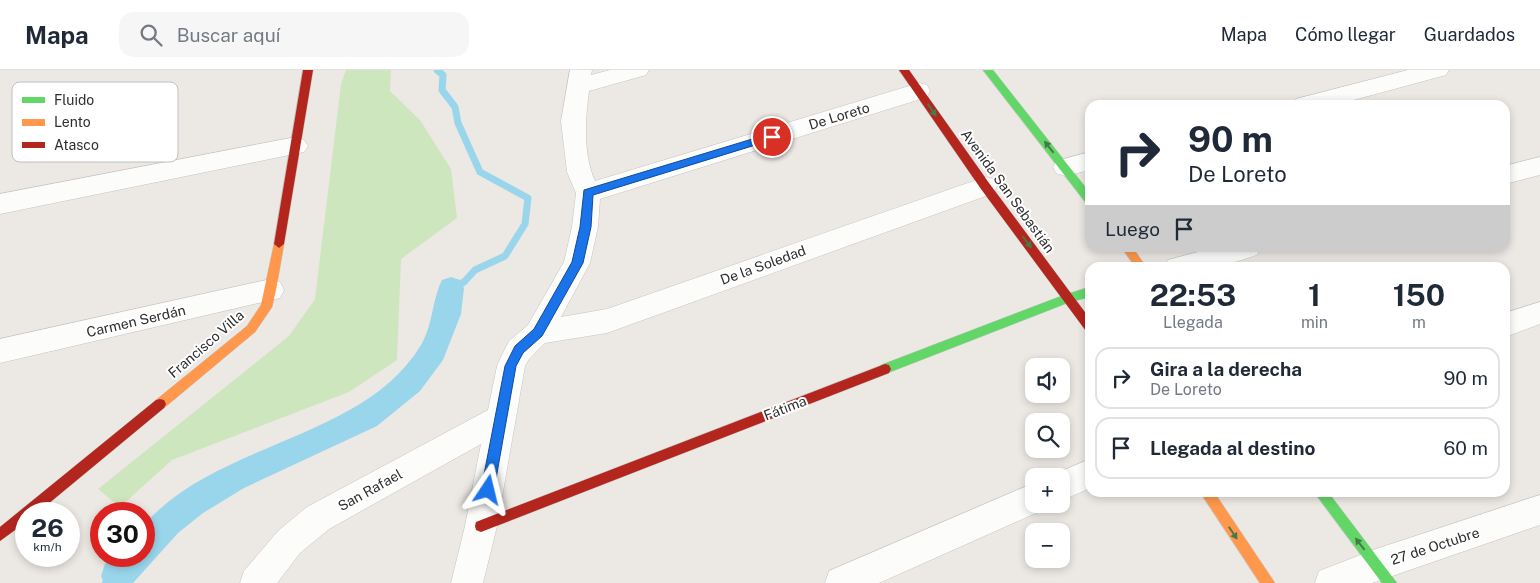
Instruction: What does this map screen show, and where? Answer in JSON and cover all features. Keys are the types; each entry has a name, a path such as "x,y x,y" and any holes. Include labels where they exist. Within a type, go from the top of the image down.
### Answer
{"street":[{"name":"Francisco Villa","path":"0,535 251,329 266,307 271,290 308,70"},
{"path":"467,583 481,526 510,366 519,350 538,333 577,263 585,227 588,193 579,172 573,121 579,79 638,70"},
{"name":"Avenida San Sebastián","path":"904,70 985,186 1085,321"},
{"path":"1323,100 1438,70"},
{"path":"995,71 1085,194"},
{"name":"De Loreto","path":"588,193 919,91"},
{"path":"0,204 296,146"},
{"path":"1065,168 1085,162"},
{"path":"1510,174 1540,166"},
{"name":"De la Soledad","path":"538,333 607,320 985,186"},
{"path":"1198,262 1234,252"},
{"name":"Carmen Serdán","path":"0,351 271,290"},
{"name":"Fátima","path":"481,526 1068,298 1085,293"},
{"path":"1510,323 1540,314"},
{"name":"San Rafael","path":"256,583 289,542 318,518 501,418"},
{"path":"1070,482 1085,475"},
{"path":"1209,497 1268,583"},
{"path":"1324,497 1383,574"},
{"path":"841,583 1025,502"},
{"name":"27 de Octubre","path":"1330,583 1383,574 1540,510"}],"green space":[{"path":"346,70 391,70 390,91 420,120 451,169 457,218 401,259 397,360 349,392 172,460 126,502 114,502 98,489 289,336 315,299 341,84"}],"waterway":[{"path":"437,70 443,75 442,90 455,107 458,123 480,172 528,198 525,224 505,256 475,270 464,282 451,288"},
{"path":"155,536 167,522 192,502 233,478 367,417 410,382 433,351 447,314 451,288"},
{"path":"117,576 126,567"},
{"path":"106,583 117,576"}],"traffic: fast":[{"path":"988,70 1085,194"},
{"path":"885,369 1068,298 1085,293"},
{"path":"1324,497 1390,583"}],"traffic: slow":[{"path":"160,404 251,329 266,307 279,244"},
{"path":"1130,252 1138,262"},
{"path":"1209,497 1268,583"}],"traffic: jam":[{"path":"279,244 308,70"},
{"path":"904,70 985,186 1085,321"},
{"path":"481,526 885,369"},
{"path":"0,535 160,404"}],"route":[{"path":"488,490 510,366 519,350 538,333 577,263 585,227 588,193 772,137"}]}
